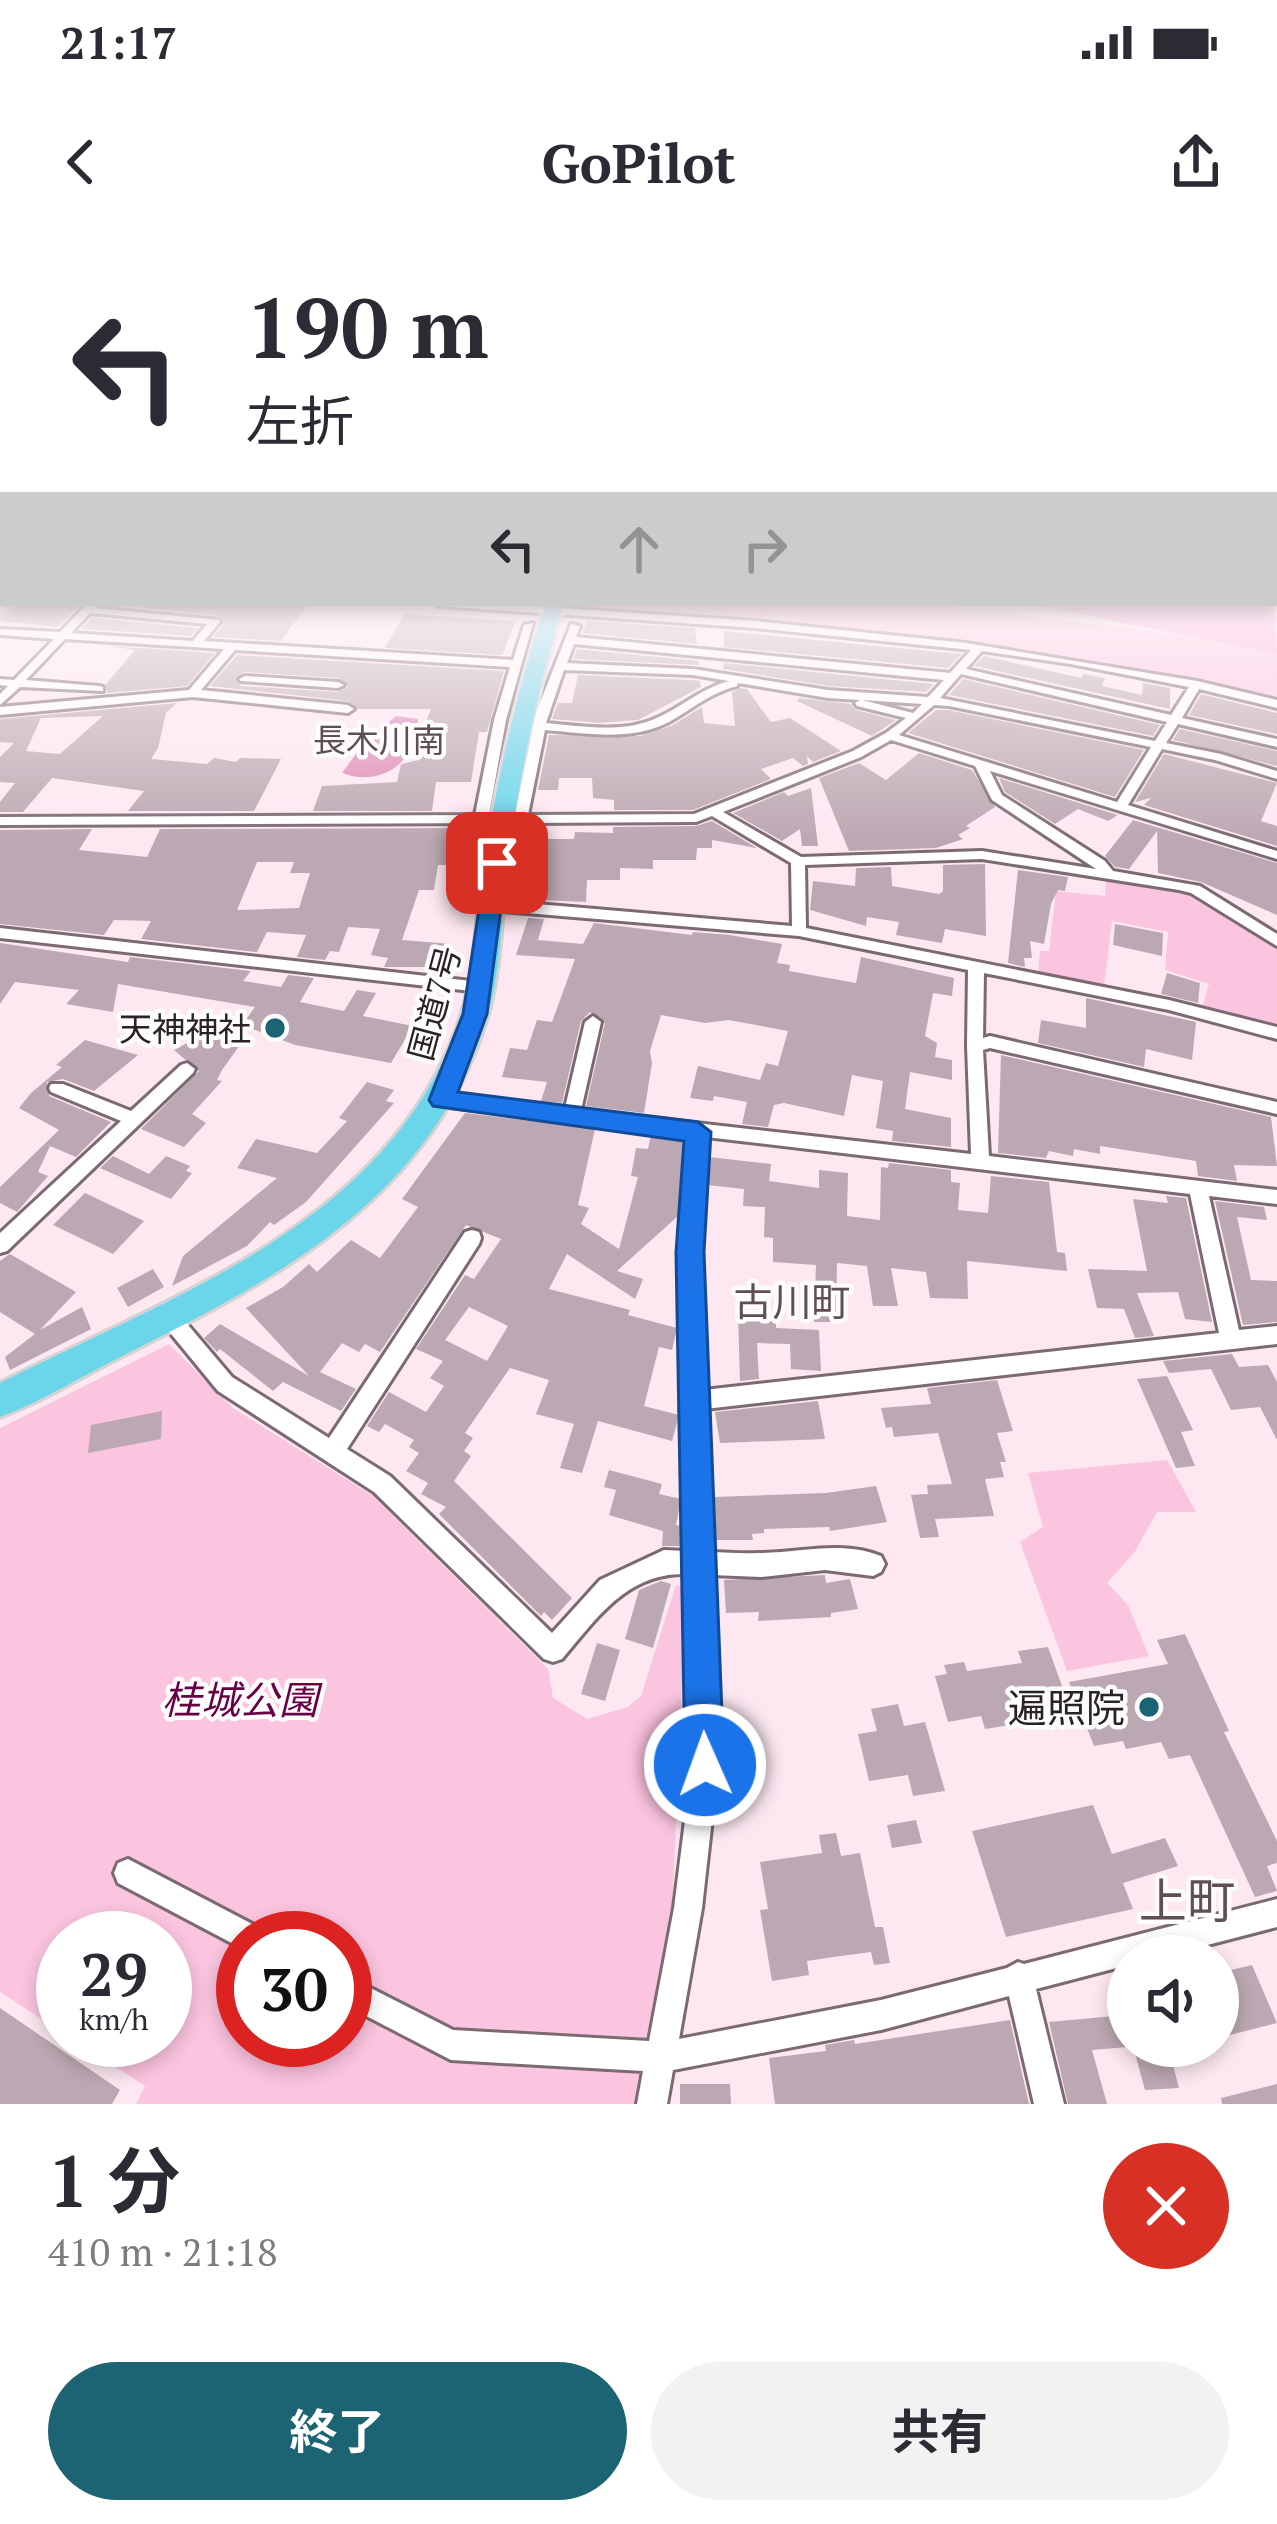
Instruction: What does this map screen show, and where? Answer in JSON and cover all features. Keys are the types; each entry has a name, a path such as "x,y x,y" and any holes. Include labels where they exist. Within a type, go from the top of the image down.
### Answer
{"highway":[{"name":"国道7号","path":"0,1401 70,1362 170,1318 314,1232 398,1160 442,1100 464,1049 480,987 502,822 521,719 537,666"}],"street":[{"path":"0,701 32,666"},
{"path":"193,693 216,666"},
{"path":"229,697 256,666"},
{"path":"326,706 350,666"},
{"path":"502,822 516,666"},
{"path":"502,822 558,666 648,670 827,694 932,700 1277,775"},
{"path":"648,666 648,670"},
{"path":"801,690 814,666"},
{"path":"890,666 954,673 1277,742"},
{"path":"0,821 670,820 711,810 856,754 890,736 915,717 961,666"},
{"path":"1080,666 1197,684 1277,704"},
{"path":"245,679 338,685"},
{"path":"0,682 99,689"},
{"path":"539,726 605,730 649,725 663,721 700,693 749,682"},
{"path":"1122,804 1197,684"},
{"path":"0,711 193,693 348,710"},
{"path":"827,694 915,717"},
{"path":"890,736 1277,855"},
{"path":"980,764 997,797 1100,864 1108,875"},
{"path":"711,810 798,861 982,855 1195,889 1277,941"},
{"path":"798,861 799,931"},
{"path":"490,905 799,931 1169,1005 1277,1034"},
{"path":"0,933 480,987"},
{"path":"976,965 980,1163"},
{"path":"572,1118 593,1022"},
{"path":"976,1046 990,1042 1277,1107"},
{"path":"0,1245 187,1069"},
{"path":"57,1088 134,1119"},
{"path":"442,1100 1277,1197"},
{"path":"652,2104 688,1908 705,1765 690,1252 698,1132"},
{"path":"1198,1188 1231,1340"},
{"path":"332,1453 472,1238"},
{"path":"170,1318 225,1384 382,1484 553,1650 608,1588 664,1562 698,1565 825,1558 873,1564"},
{"path":"693,1401 1277,1335"},
{"path":"128,1874 216,1920"},
{"path":"372,2003 451,2045 663,2057 881,2014 1277,1913"},
{"path":"1018,1976 1049,2104"}],"green space":[{"path":"1111,666 1277,666 1277,701"},
{"path":"1106,878 1188,892 1277,946 1277,1029 1202,1008 1209,984 1165,970 1168,932 1112,921 1104,987 1038,974 1040,951 1049,951 1056,891 1105,896"},
{"name":"桂城公園","path":"169,1344 233,1408 373,1496 548,1669 553,1698 587,1719 628,1707 641,1696 676,1585 686,1588 670,1963 635,2104 136,2104 145,2086 116,2067 192,2067 192,1911 36,1911 36,2015 0,1992 0,1428"},
{"path":"1167,1460 1196,1512 1157,1512 1134,1553 1107,1583 1128,1605 1149,1656 1067,1671 1020,1542 1043,1527 1028,1473"}],"shaded area":[{"path":"396,716 418,719 417,734 405,758 383,774 357,777 342,773 362,746"}],"building":[{"path":"121,666 204,666 187,686 107,693 106,684"},
{"path":"227,666 504,671 487,732 479,732 471,782 436,782 432,811 313,811 322,786 397,782 401,764 419,760 421,735 431,709 358,709 348,701 210,686","holes":["245,672 338,678 348,687 338,692 241,686 235,678"]},
{"path":"754,666 934,684 926,692 829,686 723,669"},
{"path":"974,666 1028,666 1081,678 1083,674 1105,678 1102,686 1142,695 1143,683 1170,688 1170,709"},
{"path":"578,675 693,680 700,681 701,687 638,720 552,719 558,703 572,703"},
{"path":"963,679 1160,725 1153,736 949,695"},
{"path":"747,689 771,722 790,718 841,751 813,762 807,756 808,764 803,766 793,758 761,769 771,779 693,810 614,810 614,800 593,798 592,778 559,778 558,790 538,790 549,735 640,736 671,726 702,707 704,723 735,726 732,692"},
{"path":"1201,694 1277,713 1277,734 1189,715"},
{"path":"797,701 851,704 856,710 896,720 872,736"},
{"path":"177,703 166,713 151,759 207,764 214,758 236,762 240,758 281,759 254,811 128,811 144,791 52,778 23,812 0,812 0,802 15,783 0,782 0,757 14,743 0,742 0,719","holes":["103,716 60,754 26,751 41,718"]},
{"path":"936,710 1144,750 1115,797 908,733"},
{"path":"1180,729 1277,751 1277,766 1173,740"},
{"path":"919,753 972,770 995,807 966,826 970,828 958,835 963,839 936,848 849,851 819,778 859,763 886,780"},
{"path":"1164,754 1277,783 1261,821 1277,826 1277,846 1144,805 1151,798 1135,802"},
{"path":"999,778 1118,815 1108,821 1078,809 1055,824 1005,792"},
{"path":"811,788 818,846 802,846 800,829 782,841 733,813 784,792 788,796"},
{"path":"1133,820 1277,863 1277,915 1201,882 1158,873 1157,831 1129,869 1115,867 1105,856"},
{"path":"712,821 757,848 712,840 712,848 697,848 696,860 653,860 653,869 620,868 620,880 587,880 586,902 539,900 541,884 519,884 525,839 574,839 575,832 613,833 613,827 696,826"},
{"path":"468,828 464,865 438,865 434,890 419,890 402,940 451,944 443,967 384,967 388,958 371,955 380,929 348,927 339,952 330,951 325,960 297,957 306,935 267,932 257,952 141,939 151,921 114,920 104,935 0,924 0,830 92,829 79,850 147,857 160,829","holes":["257,862 294,862 290,873 310,873 299,908 237,910"]},
{"path":"985,864 986,936 945,929 942,943 896,935 899,922 867,917 866,926 810,910 813,881 855,886 856,868 891,867 892,886 939,894 943,865"},
{"path":"1018,870 1068,877 1065,891 1058,890 1051,904 1044,944 1030,941 1032,958 1024,958 1025,967 1008,963"},
{"path":"528,918 544,919 538,940 583,944 594,923 730,935 782,944 777,963 790,965 789,971 856,983 861,957 954,978 952,996 933,993 925,1036 937,1043 935,1057 952,1060 952,1080 910,1072 905,1109 951,1118 951,1147 892,1141 893,1131 876,1128 883,1081 852,1075 844,1116 784,1103 774,1105 768,1127 742,1124 747,1102 714,1096 713,1101 690,1098 698,1066 760,1080 766,1063 778,1066 788,1031 729,1020 705,1023 661,1015 650,1051 644,1113 586,1106 605,1023 590,1012 581,1021 562,1103 541,1101 547,1082 502,1077 510,1048 527,1050 537,1020 552,1022 575,959 516,955"},
{"path":"1115,924 1163,933 1162,956 1113,945"},
{"path":"0,943 128,962 130,957 251,971 243,981 281,987 288,975 314,978 300,1002 344,1011 357,990 376,993 363,1016 413,1026 391,1063 295,1045 242,1025 255,1007 118,984 113,1012 66,1004 79,990 15,982 0,1004"},
{"path":"1167,973 1200,983 1198,1003 1161,994"},
{"path":"1086,998 1196,1022 1192,1060 1146,1049 1144,1067 1038,1043 1041,1020 1086,1028"},
{"path":"212,1030 245,1038 222,1070 217,1080 222,1081 192,1114 206,1123 184,1147 141,1129 199,1071 174,1050"},
{"path":"85,1040 138,1055 94,1091 63,1079 47,1082 49,1096 111,1122 76,1157 50,1146 38,1172 48,1176 17,1212 0,1203 0,1187 59,1130 19,1108"},
{"path":"1001,1055 1271,1117 1277,1166 1234,1165 1237,1181 1198,1176 1196,1161 1100,1146 1100,1154 1074,1149 1073,1156 1049,1151 1046,1158 998,1153"},
{"path":"367,1082 394,1090 386,1101 394,1103 306,1202 274,1225 270,1222 247,1246 172,1286 183,1256 277,1178 237,1168 256,1139 317,1153 347,1121 339,1118"},
{"path":"465,1113 595,1129 578,1205 589,1208 581,1224 619,1249 638,1177 631,1176 636,1148 648,1149 651,1135 684,1140 678,1216 617,1271 643,1279 635,1299 567,1254 549,1289 677,1328 672,1350 659,1347 644,1406 679,1415 672,1441 598,1421 582,1473 560,1468 574,1424 536,1414 549,1380 510,1368 465,1433 473,1438 464,1451 471,1456 454,1481 572,1598 552,1620 544,1612 541,1616 439,1514 446,1507 421,1494 428,1483 406,1471 419,1453 409,1447 414,1440 385,1424 379,1432 367,1426 389,1392 426,1412 444,1386 430,1378 443,1361 416,1349 465,1275 474,1279 501,1239 466,1225 380,1352 365,1344 359,1352 342,1343 320,1372 356,1389 341,1411 283,1382 273,1391 204,1338 220,1324 309,1376 246,1308 283,1287 309,1264 317,1272 351,1240 380,1258 418,1207 402,1199","holes":["469,1307 508,1326 487,1361 445,1340"]},
{"path":"113,1156 149,1174 166,1156 190,1166 186,1171 192,1173 171,1199 100,1168"},
{"path":"709,1157 771,1164 769,1181 819,1188 819,1170 848,1173 847,1216 880,1220 881,1167 888,1168 889,1163 951,1170 951,1182 960,1183 958,1210 988,1213 991,1176 1049,1182 1057,1252 1065,1253 1067,1271 967,1261 968,1299 930,1298 926,1272 891,1268 898,1306 873,1306 867,1266 837,1263 836,1322 814,1322 816,1265 773,1262 773,1238 764,1237 765,1207 743,1206 744,1189 708,1185"},
{"path":"85,1193 144,1221 113,1254 53,1225"},
{"path":"1166,1196 1186,1198 1212,1322 1185,1319 1178,1292 1137,1293 1154,1336 1135,1338 1124,1309 1097,1308 1088,1269 1147,1271 1133,1199 1168,1203"},
{"path":"1215,1201 1264,1207 1267,1220 1237,1217 1251,1280 1277,1281 1277,1322 1243,1325"},
{"path":"10,1254 76,1292 40,1330 82,1307 91,1329 10,1370 5,1357 35,1334 0,1312 0,1261"},
{"path":"153,1269 164,1287 128,1307 117,1288"},
{"path":"738,1313 776,1315 776,1328 819,1330 821,1371 791,1369 790,1344 757,1343 759,1379 740,1381"},
{"path":"1232,1354 1239,1367 1268,1365 1277,1382 1277,1440 1260,1407 1231,1410 1211,1369 1169,1373 1163,1361"},
{"path":"1167,1376 1193,1430 1181,1432 1195,1466 1176,1468 1137,1379"},
{"path":"997,1380 1013,1431 997,1433 1006,1462 1000,1462 1004,1477 985,1479 994,1516 935,1519 939,1537 920,1538 911,1495 928,1494 927,1485 952,1484 938,1433 894,1437 892,1427 886,1428 881,1408 931,1404 927,1388"},
{"path":"818,1401 825,1439 720,1443 715,1412"},
{"path":"162,1411 161,1439 88,1453 91,1425"},
{"path":"609,1470 662,1484 659,1494 681,1499 676,1525 681,1526 680,1546 662,1546 663,1531 609,1515 616,1490 604,1487"},
{"path":"876,1486 887,1522 830,1531 829,1527 764,1529 764,1533 752,1534 753,1540 715,1540 713,1497 826,1493"},
{"path":"825,1575 826,1583 850,1579 858,1609 831,1613 831,1617 758,1621 759,1612 726,1613 724,1580"},
{"path":"661,1581 671,1584 653,1648 625,1639 639,1590"},
{"name":"遍照院","path":"1185,1634 1229,1731 1224,1732 1277,1841 1277,1863 1267,1866 1277,1891 1255,1897 1190,1755 1169,1759 1161,1742 1126,1749 1123,1741 1094,1746 1069,1682 1168,1664 1157,1640"},
{"path":"597,1643 620,1650 605,1701 581,1694"},
{"path":"1048,1647 1066,1697 1024,1703 1030,1722 985,1729 981,1716 948,1722 935,1676 947,1674 944,1665 964,1662 967,1671 1022,1663 1018,1651"},
{"path":"898,1704 904,1726 925,1722 945,1791 913,1796 908,1775 869,1781 858,1734 877,1731 871,1709"},
{"path":"1093,1805 1112,1854 1165,1838 1178,1866 1123,1883 1133,1909 1006,1937 972,1831"},
{"path":"916,1820 922,1843 892,1848 887,1825"},
{"path":"836,1833 841,1856 860,1853 875,1927 883,1927 890,1963 874,1965 871,1952 833,1957 807,1961 809,1975 772,1981 760,1910 768,1909 760,1862 822,1853 819,1835"},
{"path":"1252,1965 1277,2023 1239,2033 1239,1968"},
{"path":"0,2008 36,2033 36,2067 86,2067 120,2090 112,2104 0,2104"},
{"path":"1107,2017 1107,2049 1092,2050 1107,2104 1068,2104 1049,2022"},
{"path":"1010,2020 1029,2104 775,2104 769,2058 826,2051 825,2045 854,2040 855,2044"},
{"path":"1139,2067 1174,2067 1179,2088 1145,2090"},
{"path":"680,2084 730,2084 731,2104 680,2104"},
{"path":"1277,2084 1277,2104 1222,2104 1221,2098"}],"place":[{"name":"天神神社","path":"275,1028"},
{"name":"遍照院","path":"1149,1707"}],"district":[{"name":"長木川南","path":"379,739"},
{"name":"古川町","path":"792,1301"},
{"name":"上町","path":"1187,1900"}],"route":[{"path":"497,863 475,1014 442,1100 698,1132 690,1252 705,1765"}]}
